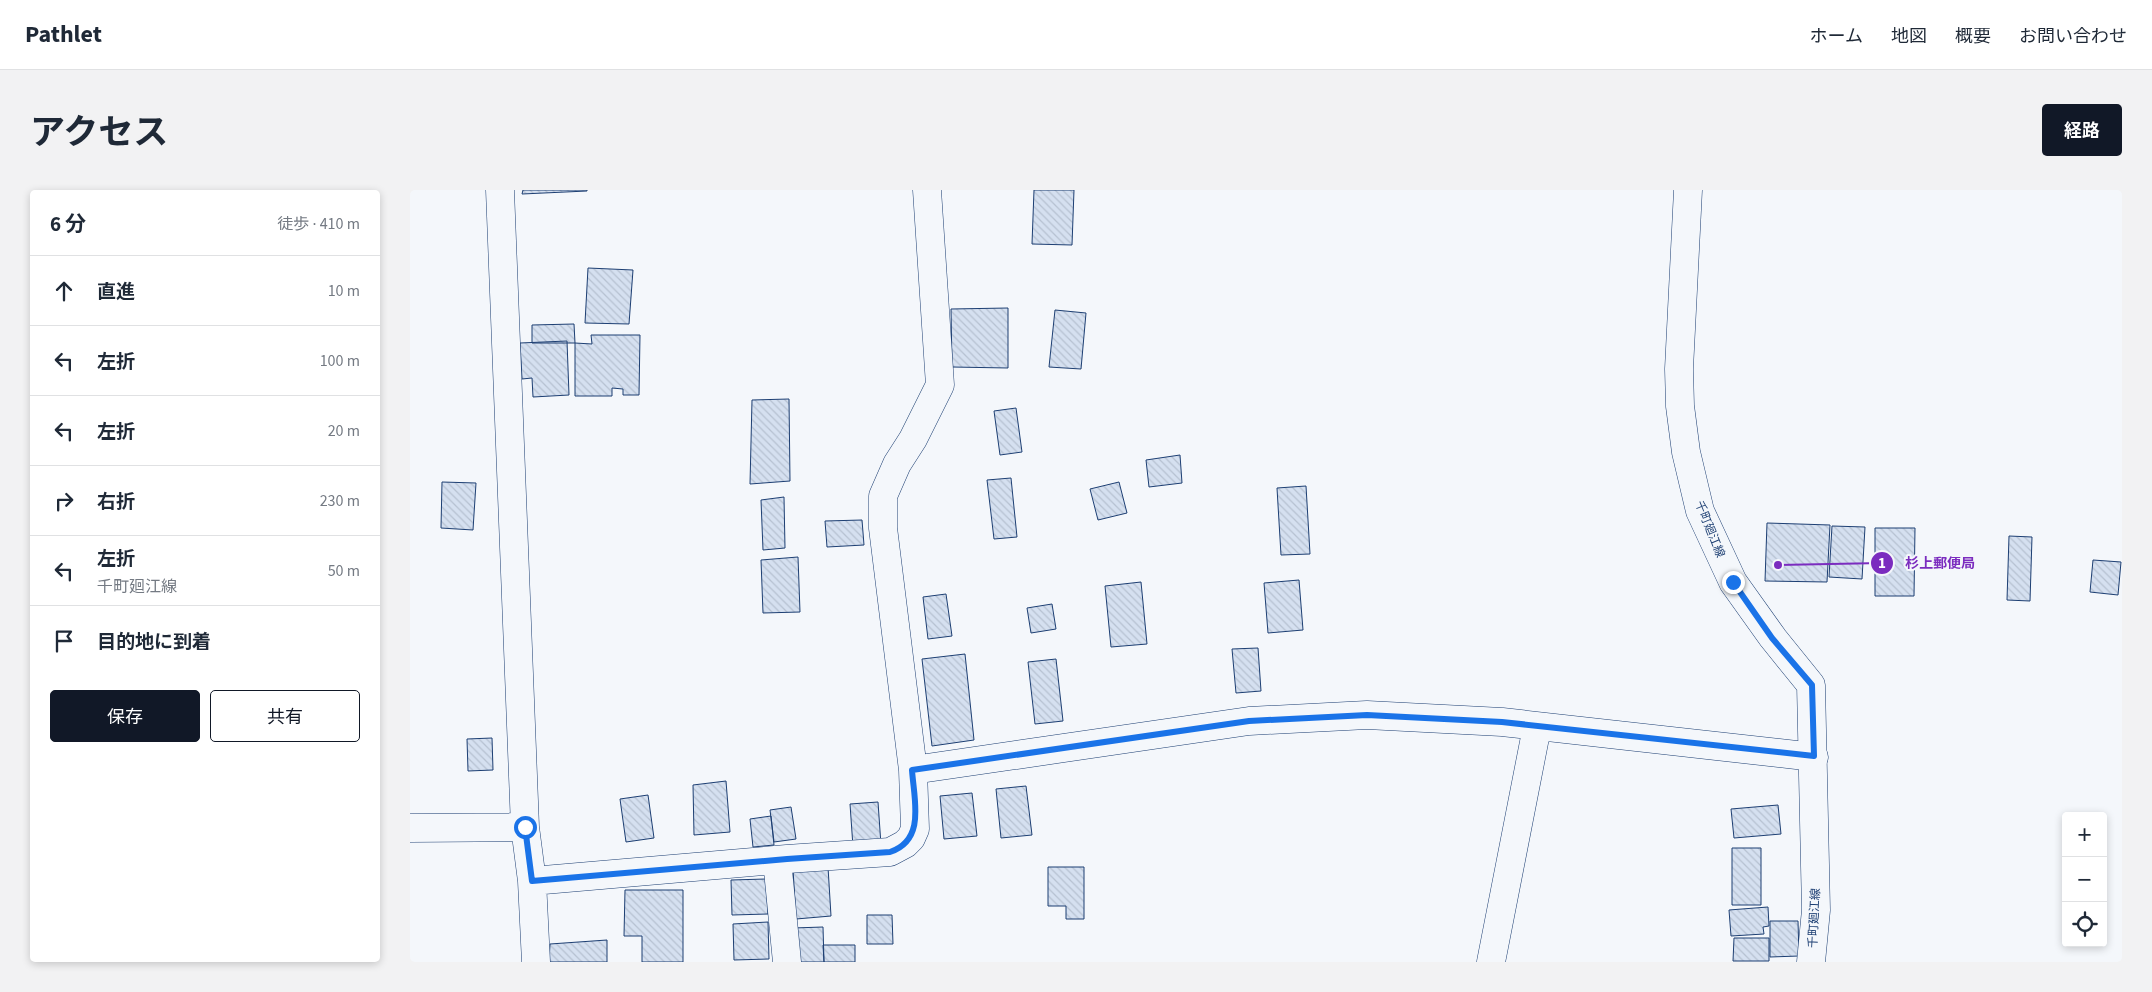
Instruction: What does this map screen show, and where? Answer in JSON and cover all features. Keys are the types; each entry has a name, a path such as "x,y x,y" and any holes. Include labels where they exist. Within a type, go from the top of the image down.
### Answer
{"street":[{"path":"500,190 525,827 532,881 536,962"},
{"path":"532,881 890,852 898,850 911,838 915,829 912,770 883,528 883,496 897,464 913,439 940,385 927,190"},
{"name":"千町廻江線","path":"1688,190 1679,369 1680,406 1686,452 1700,511 1733,582 1772,638 1812,685 1816,910 1811,962"},
{"path":"912,770 1249,721 1367,715 1502,722 1814,756"},
{"path":"1491,962 1537,727"},
{"path":"410,828 525,827"},
{"path":"777,860 787,962"}],"building":[{"path":"523,190 587,190 587,191 522,194"},
{"path":"1034,190 1074,190 1072,245 1032,244"},
{"path":"588,268 633,270 629,324 585,323"},
{"path":"1008,308 1008,368 952,367 951,309"},
{"path":"1055,310 1086,313 1081,369 1049,367"},
{"path":"574,324 575,343 532,343 532,325"},
{"path":"591,335 640,335 639,395 623,395 623,389 612,388 612,396 575,396 575,343 592,344"},
{"path":"567,341 569,395 533,397 532,378 522,379 520,343"},
{"path":"789,399 790,481 750,484 752,400"},
{"path":"1016,408 1022,452 1000,455 994,411"},
{"path":"1180,455 1182,483 1149,487 1146,460"},
{"path":"1011,478 1017,537 994,539 987,480"},
{"path":"442,482 476,483 473,530 441,528"},
{"path":"1119,482 1127,513 1098,520 1090,489"},
{"path":"1306,486 1310,554 1281,555 1277,488"},
{"path":"784,497 785,548 763,550 761,500"},
{"path":"862,520 864,545 827,547 825,521"},
{"path":"1767,523 1830,525 1827,582 1765,581"},
{"path":"1832,526 1865,527 1862,579 1829,577"},
{"path":"1875,528 1915,528 1914,596 1875,596"},
{"path":"2009,536 2032,537 2030,601 2007,600"},
{"path":"798,557 800,612 763,613 761,560"},
{"path":"2093,560 2121,562 2118,595 2090,592"},
{"path":"1299,580 1303,630 1268,633 1264,583"},
{"path":"1141,582 1147,644 1111,647 1105,586"},
{"path":"946,594 952,636 928,639 923,597"},
{"path":"1052,604 1056,629 1031,633 1027,608"},
{"path":"1258,648 1261,691 1236,693 1232,649"},
{"path":"965,654 974,740 932,746 922,659"},
{"path":"1056,659 1063,721 1035,724 1028,662"},
{"path":"492,738 493,770 468,771 467,739"},
{"path":"726,781 730,832 694,835 693,785"},
{"path":"1026,786 1032,835 1001,838 996,789"},
{"path":"972,793 977,836 944,839 940,796"},
{"path":"648,795 654,838 626,842 620,799"},
{"path":"878,802 881,845 853,847 850,804"},
{"path":"1778,805 1781,834 1734,838 1731,809"},
{"path":"791,807 796,839 774,842 770,810"},
{"path":"771,816 774,845 753,847 750,819"},
{"path":"1732,848 1761,848 1761,905 1732,905"},
{"path":"828,867 831,916 796,919 793,869"},
{"path":"1048,867 1084,867 1084,919 1066,919 1066,906 1048,906"},
{"path":"766,879 768,914 732,915 731,880"},
{"path":"625,890 683,890 683,962 642,962 642,936 624,936"},
{"path":"1768,907 1769,926 1763,927 1764,934 1731,936 1729,910"},
{"path":"867,915 892,915 893,944 867,944"},
{"path":"1770,921 1798,921 1799,956 1770,957"},
{"path":"768,922 769,959 734,960 733,924"},
{"path":"823,927 824,962 795,962 793,928"},
{"path":"1734,938 1769,938 1769,961 1733,961"},
{"path":"607,940 607,962 549,962 550,944"},
{"path":"823,945 855,945 855,962 824,962"}],"place":[{"name":"杉上郵便局","path":"1778,565"}],"route":[{"path":"525,827 532,881 890,852 898,850 905,844 911,838 915,829 912,770 1249,721 1367,715 1502,722 1814,756 1812,685 1772,638 1733,582"}]}
